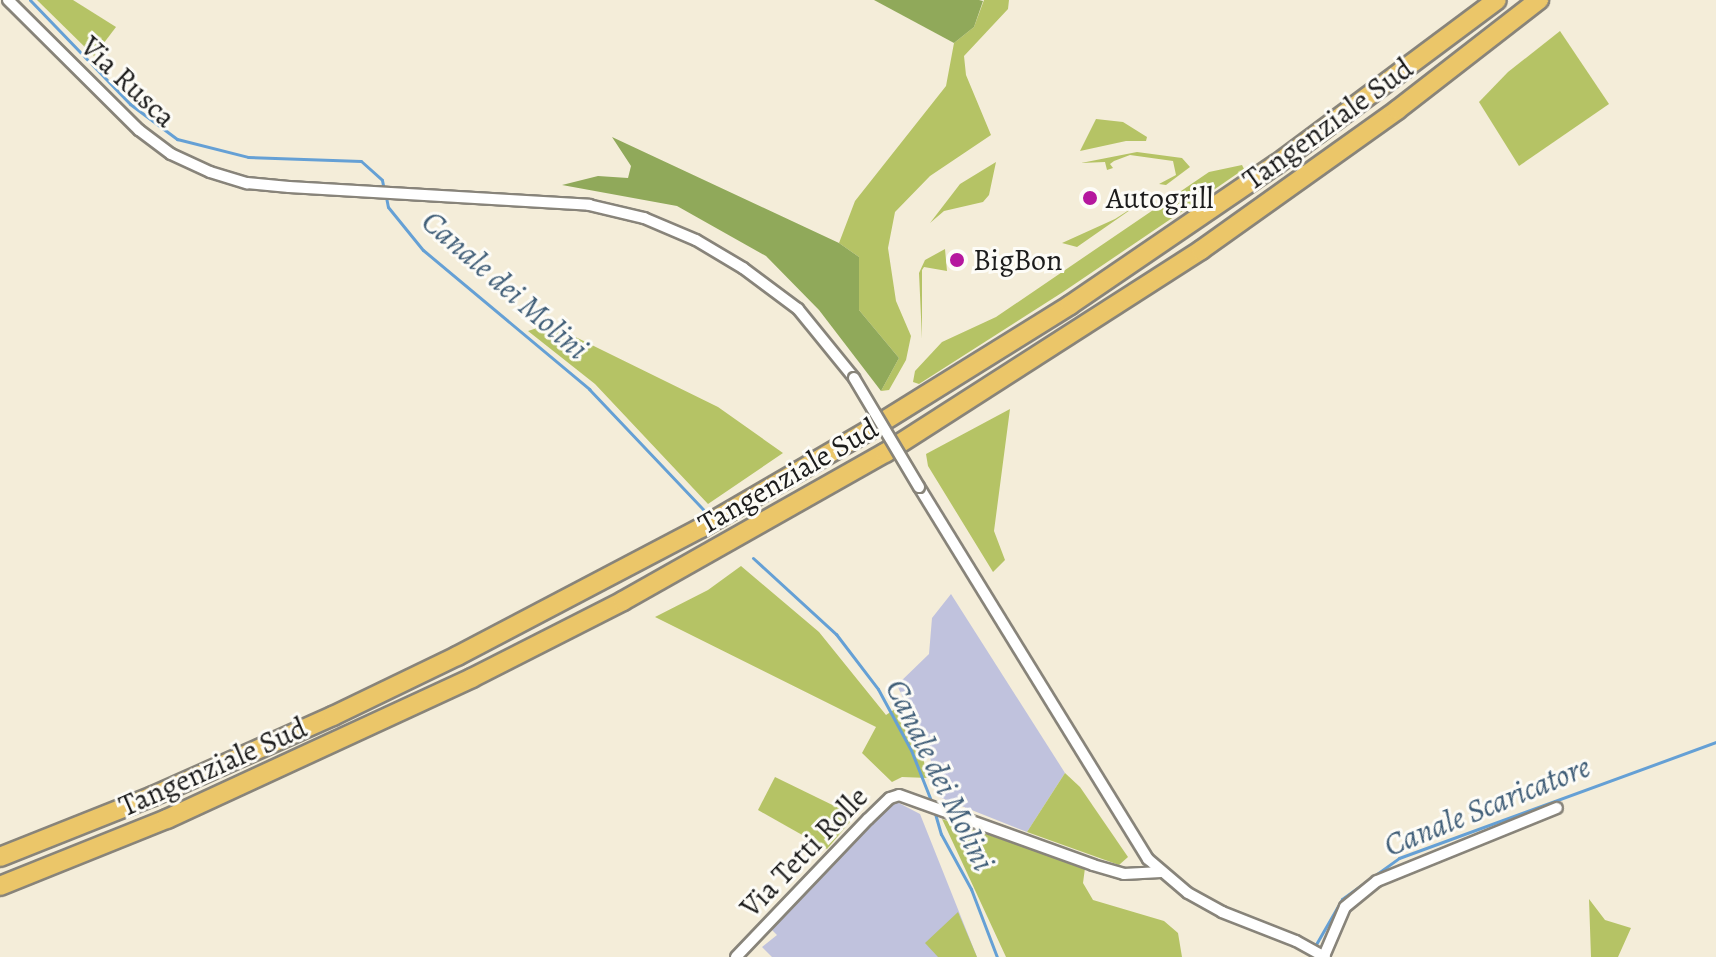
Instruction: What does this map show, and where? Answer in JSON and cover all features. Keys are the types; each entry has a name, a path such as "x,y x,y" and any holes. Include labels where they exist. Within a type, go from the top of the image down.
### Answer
{"highway":[{"name":"Tangenziale Sud","path":"0,857 153,796 333,716 457,656 714,521 985,360 1187,227 1383,87 1497,0"},
{"name":"Tangenziale Sud","path":"0,886 167,819 458,685 623,601 885,453 1214,241 1397,110 1539,0"}],"street":[{"name":"Via Rusca","path":"8,0 104,99 171,154 247,183 589,205 644,218 719,254 798,309 854,378 1138,847 1161,872 1222,912 1304,945 1322,956"},
{"name":"Via Tetti Rolle","path":"736,957 890,798 899,795 1093,865 1124,874 1161,872"},
{"path":"1322,956 1345,907 1377,881 1557,808"}],"shaded area":[{"path":"951,594 1065,773 1027,832 939,797 930,757 897,685 929,654 932,618"},
{"path":"895,801 920,814 977,957 772,957 762,947 777,935 771,929"}],"green space":[{"path":"37,0 73,0 116,27 94,56"},
{"path":"874,0 983,1 974,27 954,43"},
{"path":"984,0 1009,0 1008,9 964,56 966,75 991,135 930,176 895,212 888,248 896,301 911,336 906,360 889,390 881,391 899,358 859,310 859,257 839,243 855,201 946,86 954,43 974,27"},
{"path":"1560,31 1609,104 1519,166 1479,102 1508,72"},
{"path":"1096,119 1123,122 1147,137 1146,141 1126,141 1080,151"},
{"path":"612,137 839,243 859,257 859,310 899,358 881,391 819,310 766,256 677,206 562,185 598,176 628,178 631,166"},
{"path":"1137,152 1182,158 1190,167 1166,185 1159,184 1176,175 1173,161 1130,155 1114,161 1110,164 1113,168 1107,170 1105,162 1081,163"},
{"path":"996,162 989,195 983,202 944,211 930,223 960,184"},
{"path":"1242,165 1244,169 1063,292 919,384 913,382 915,371 942,342 996,317 1209,172"},
{"path":"1143,201 1077,247 1062,243 1115,219"},
{"path":"945,249 947,271 924,267 922,270 922,339 919,273 925,260"},
{"path":"549,324 718,407 783,453 708,504 595,384 528,331"},
{"path":"1010,409 994,531 1005,560 993,572 928,466 926,454"},
{"path":"741,566 819,632 886,715 898,707 922,754 928,778 902,777 892,782 862,753 876,727 655,617 708,590"},
{"path":"1065,773 1080,787 1128,857 1119,865 1027,832"},
{"path":"775,777 855,816 827,849 758,810"},
{"path":"942,819 1085,868 1083,883 1093,900 1164,921 1178,933 1182,957 1006,957"},
{"path":"1589,899 1605,920 1631,928 1618,957 1591,957"},
{"path":"958,912 977,957 938,957 925,943"}],"waterway":[{"name":"Canale dei Molini","path":"30,0 130,104 177,139 248,157 361,161 382,180 384,190"},
{"name":"Canale dei Molini","path":"386,197 388,207 423,250 589,389 703,509"},
{"name":"Canale dei Molini","path":"753,558 836,634 878,689 911,750 932,803"},
{"name":"Canale Scaricatore","path":"1315,946 1342,899 1399,858 1716,742"},
{"name":"Canale dei Molini","path":"934,810 941,834 971,889 997,957"}],"place":[{"name":"Autogrill","path":"1090,198"},
{"name":"BigBon","path":"957,260"}]}
